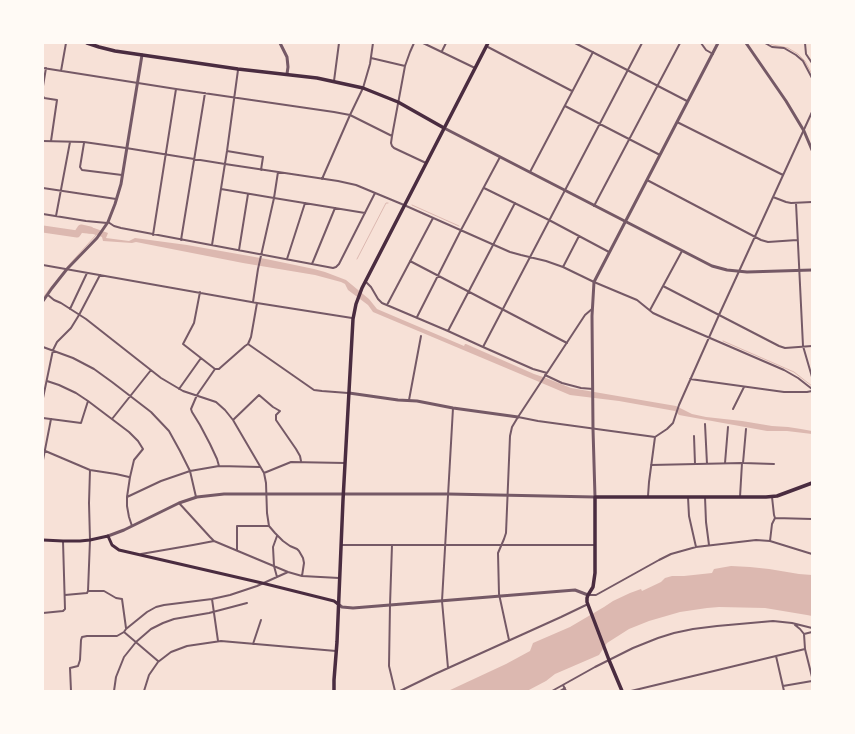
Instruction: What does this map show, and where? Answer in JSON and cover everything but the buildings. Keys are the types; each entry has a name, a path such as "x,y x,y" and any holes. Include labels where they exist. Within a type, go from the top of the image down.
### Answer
{"main road":[{"path":"87,43 104,48 142,55 334,81 363,88 398,102 444,128"},
{"path":"334,691 340,545 353,319 358,299 365,281 487,44"},
{"path":"622,691 588,605 587,598 593,587 595,573 595,497 772,497 812,483"},
{"path":"43,540 90,540 108,536 114,548 119,550 262,583 334,601 338,604"}],"street":[{"path":"61,71 66,43"},
{"path":"94,43 104,48"},
{"path":"280,43 287,57 287,74"},
{"path":"334,81 339,43"},
{"path":"322,179 363,88 371,58 373,43"},
{"path":"414,43 405,66 391,143 393,147 426,164"},
{"path":"423,43 475,68"},
{"path":"442,51 446,43"},
{"path":"575,43 688,101"},
{"path":"483,347 642,43"},
{"path":"594,206 680,43"},
{"path":"702,43 706,50 712,54"},
{"path":"108,536 124,530 179,503 197,498 224,494 448,494 595,497 592,309 594,282 718,43"},
{"path":"746,43 786,101 804,131 812,150"},
{"path":"765,43 772,47 784,48 796,55 806,64 812,78"},
{"path":"805,43 806,54 812,64"},
{"path":"487,44 572,91"},
{"path":"530,172 593,52"},
{"path":"43,302 67,269 97,238 107,222 117,199 142,55"},
{"path":"371,58 405,66"},
{"path":"43,86 44,68 334,112 350,116 392,136"},
{"path":"212,245 238,68"},
{"path":"154,235 176,89"},
{"path":"182,240 204,93"},
{"path":"43,96 44,98 57,100 51,141"},
{"path":"565,106 660,155"},
{"path":"248,344 314,390 438,404 453,408 538,421 620,431 655,437 672,425 690,379 754,236 812,112"},
{"path":"677,122 783,175"},
{"path":"444,128 712,266 738,272 755,273 812,270"},
{"path":"43,141 84,142 356,185 510,252 563,267 637,300 650,310 666,319 784,370 798,378 812,390 807,392 784,392 690,379"},
{"path":"56,216 70,142"},
{"path":"84,142 80,167 82,170 122,175"},
{"path":"227,151 263,157 261,170"},
{"path":"417,317 500,157"},
{"path":"253,302 258,269 274,198 278,172"},
{"path":"647,180 761,240 768,242 797,240"},
{"path":"43,188 117,199"},
{"path":"484,188 609,252"},
{"path":"221,190 364,213"},
{"path":"43,214 86,222 107,222 117,227 154,235 333,268 339,264 375,193"},
{"path":"239,250 248,194"},
{"path":"773,197 786,202 812,202"},
{"path":"287,259 304,203"},
{"path":"448,331 514,203"},
{"path":"796,203 803,346 812,377"},
{"path":"312,264 335,208"},
{"path":"387,305 432,218"},
{"path":"563,267 579,236"},
{"path":"650,310 682,251"},
{"path":"410,261 567,342"},
{"path":"43,265 353,319"},
{"path":"70,309 87,272"},
{"path":"43,398 53,350 57,342 71,328 100,275"},
{"path":"365,281 382,303 417,317 546,374 554,379 567,384 593,390"},
{"path":"663,286 779,346 785,348 812,346"},
{"path":"200,292 194,323 183,344 215,369"},
{"path":"48,295 96,327 161,378 180,389 219,404 225,410 233,420 264,473 269,526 276,536 299,551 304,563 302,576"},
{"path":"219,466 207,437 191,409 197,395 215,369 219,369 248,344 251,337 257,303"},
{"path":"510,640 500,596 498,553 506,533 510,436 512,427 585,315 592,309"},
{"path":"408,401 421,336"},
{"path":"43,347 73,358 94,369 151,412 164,426 177,444 193,479 197,498"},
{"path":"180,389 201,358"},
{"path":"112,419 151,370"},
{"path":"47,381 76,393 88,401 129,432 143,447 134,460 127,497 127,506 132,526"},
{"path":"733,409 744,387"},
{"path":"233,420 259,395 280,411 276,415 276,420 296,449 301,461"},
{"path":"43,418 81,423 88,401"},
{"path":"448,668 442,601 453,408"},
{"path":"43,460 51,419"},
{"path":"705,424 707,464"},
{"path":"725,463 728,427"},
{"path":"740,497 746,429"},
{"path":"694,436 695,464"},
{"path":"648,497 648,482 655,437"},
{"path":"44,451 90,470 130,477"},
{"path":"264,473 291,462 345,463"},
{"path":"651,465 725,463 774,464"},
{"path":"127,497 161,480 190,471 219,466 260,467"},
{"path":"65,595 88,594 90,470"},
{"path":"688,497 689,516 696,547"},
{"path":"705,497 709,545"},
{"path":"770,541 772,524 775,518 772,497"},
{"path":"179,503 214,541 288,572 302,576 339,578"},
{"path":"775,518 812,519"},
{"path":"237,550 237,526 269,526"},
{"path":"276,536 273,546 274,566 277,577"},
{"path":"338,604 342,607 348,608 574,590 596,596 647,566 678,552 709,545 756,540 770,541 812,554"},
{"path":"43,613 64,611 65,609 63,541"},
{"path":"138,554 214,541"},
{"path":"340,545 596,545"},
{"path":"392,545 389,666 395,691"},
{"path":"71,691 70,668 78,666 79,664 82,637 117,636 124,632 147,612 156,607 212,599 257,586 288,572"},
{"path":"88,591 104,591 116,598 122,599 126,629"},
{"path":"212,599 218,641"},
{"path":"114,691 116,677 129,650 151,629 174,619 214,612 247,603"},
{"path":"400,691 588,605"},
{"path":"252,644 261,620"},
{"path":"552,691 564,686 609,660 658,638 683,630 773,621 792,623 812,628"},
{"path":"792,623 804,634 805,649 812,677"},
{"path":"124,632 158,662"},
{"path":"804,634 812,632"},
{"path":"144,691 149,675 158,662 168,654 180,648 218,641 336,651"},
{"path":"631,691 805,649"},
{"path":"776,656 784,691"},
{"path":"783,686 812,680"},
{"path":"560,691 564,686"},
{"path":"564,686 566,691"}],"shaded area":[{"path":"83,226 108,233 106,238 129,241 135,238 187,245 266,259 325,272 346,280 369,299 377,309 464,346 466,344 534,374 571,388 676,406 692,414 706,417 801,429 812,431 812,434 787,431 767,431 679,415 675,411 619,401 570,395 373,312 368,305 348,290 345,284 341,282 315,275 243,263 136,242 103,241 102,237 82,233"},
{"path":"731,566 769,569 812,575 812,616 765,608 719,607 680,612 649,621 629,629 607,643 599,655 555,674 546,681 527,691 448,691 506,664 530,651 533,643 570,627 613,601 630,593 641,589 642,591 661,582 665,578 672,576 712,573 714,569"}],"waterway":[{"path":"768,43 788,48 798,54 805,61 812,74"},
{"path":"357,259 386,203 388,203"},
{"path":"412,205 459,226"},
{"path":"43,229 77,234 81,228 90,230"},
{"path":"67,267 97,234"},
{"path":"43,298 51,287"},
{"path":"723,341 794,372 812,386"}]}
